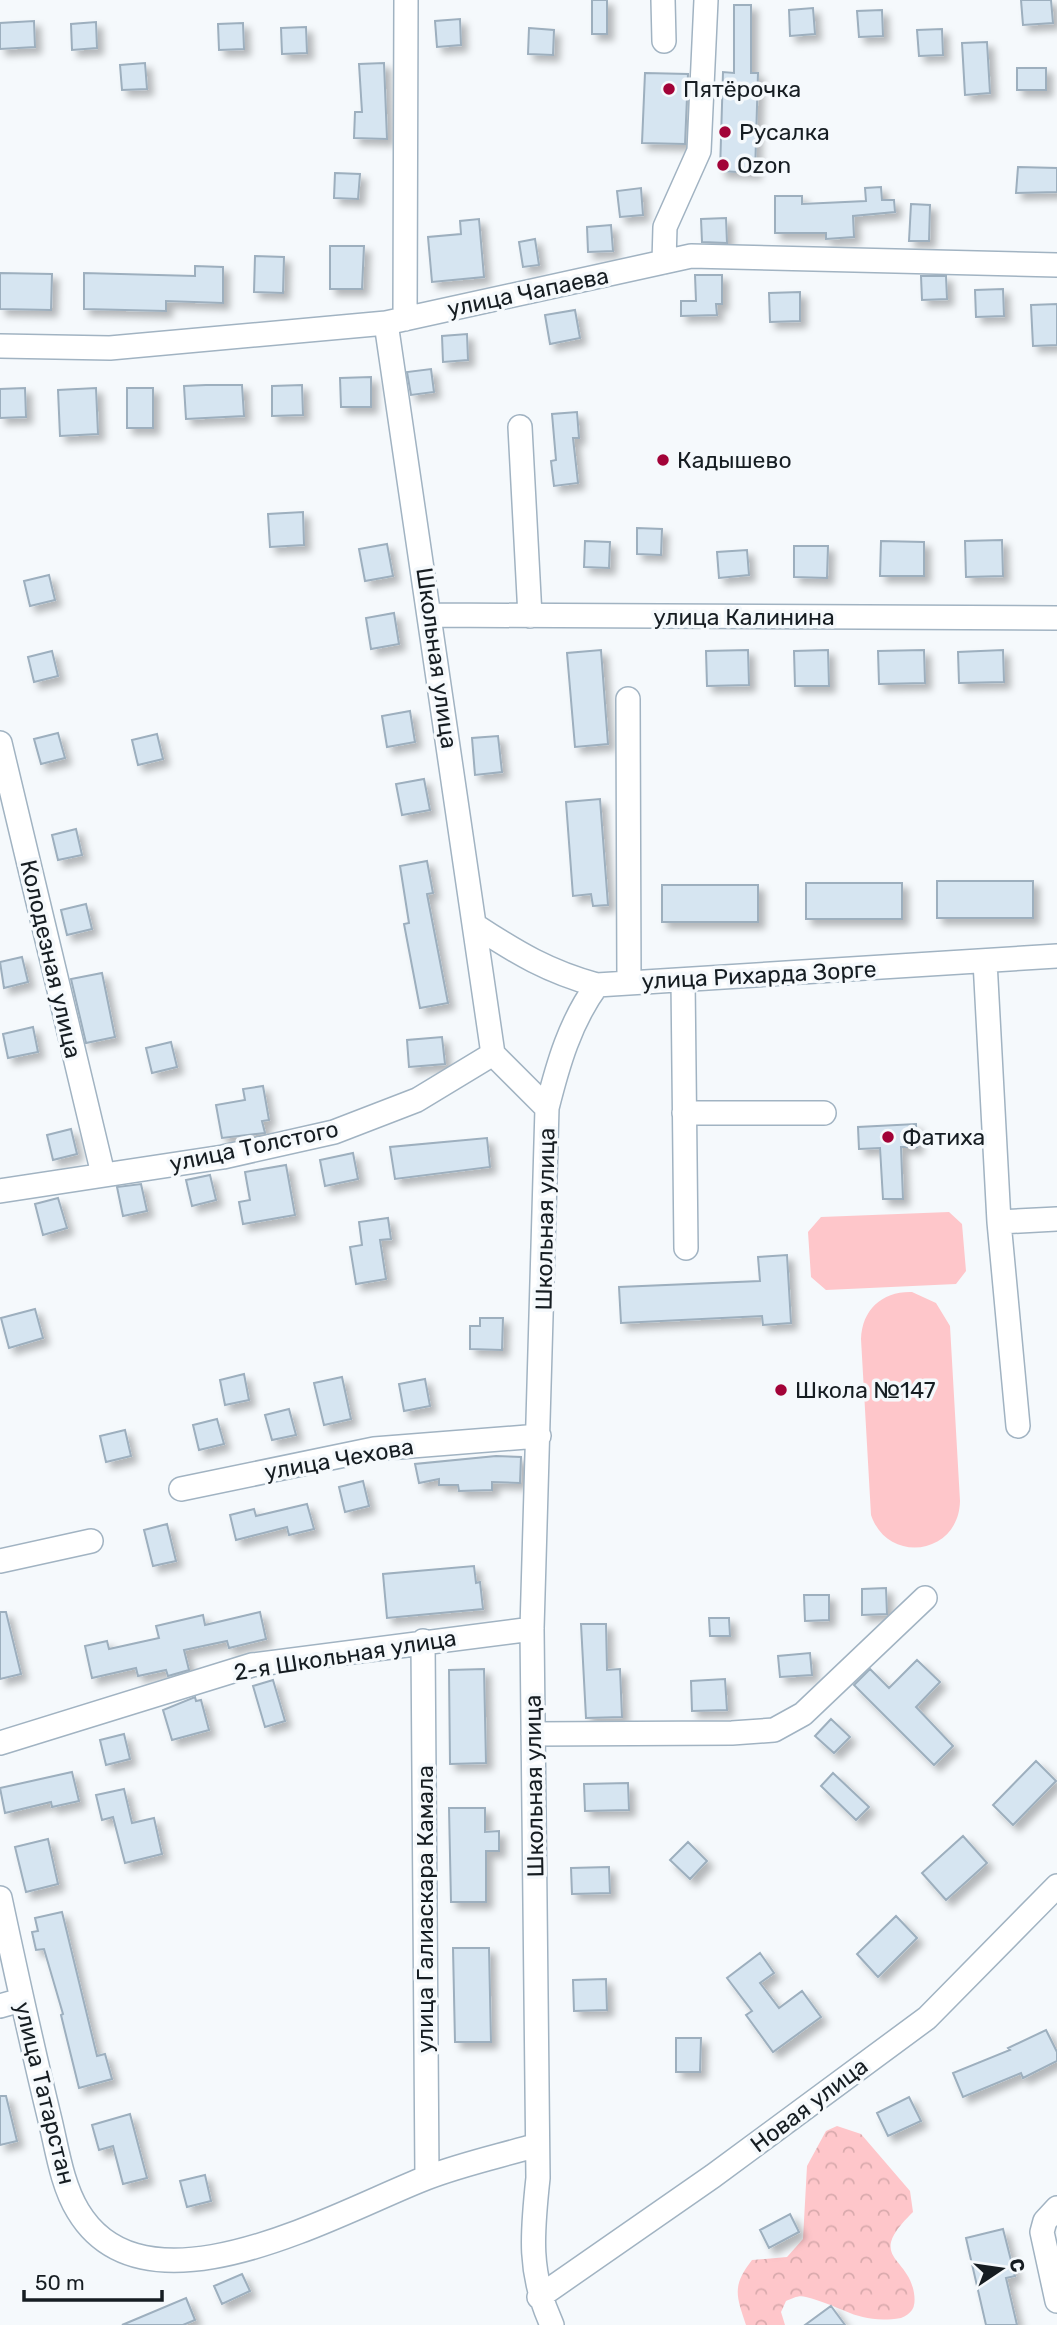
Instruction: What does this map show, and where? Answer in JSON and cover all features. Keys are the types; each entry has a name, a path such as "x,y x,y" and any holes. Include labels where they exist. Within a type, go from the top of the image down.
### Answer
{"street":[{"name":"Школьная улица","path":"406,0 395,321 430,615 493,1054 547,1108 532,1629 538,2178 532,2249 539,2297 552,2325"},
{"path":"663,0 664,41"},
{"path":"664,262 665,227 699,151 706,0"},
{"name":"улица Чапаева","path":"0,346 110,348 395,321 691,256 1057,265"},
{"path":"520,427 530,616"},
{"name":"улица Калинина","path":"430,615 1057,618"},
{"path":"628,699 629,983"},
{"name":"Колодезная улица","path":"0,743 103,1174"},
{"name":"улица Рихарда Зорге","path":"476,926 521,956 556,974 597,985 1057,956"},
{"path":"985,961 999,1222 1018,1426"},
{"path":"683,979 686,1248"},
{"path":"547,1108 568,1036 583,1004 597,985"},
{"name":"улица Толстого","path":"0,1191 222,1157 334,1132 417,1100 493,1054"},
{"path":"684,1113 824,1113"},
{"path":"999,1222 1057,1219"},
{"name":"улица Чехова","path":"181,1489 374,1449 539,1436"},
{"path":"0,1561 91,1541"},
{"path":"533,1734 732,1733 774,1730 803,1714 925,1598"},
{"name":"2-я Школьная улица","path":"0,1743 252,1665 532,1629"},
{"name":"улица Галиаскара Камала","path":"423,1641 427,2178"},
{"name":"Новая улица","path":"539,2297 713,2176 927,2018 1057,1886"},
{"name":"улица Татарстан","path":"0,1898 11,2003 68,2187 78,2211 97,2234 116,2248 142,2259 172,2262 245,2248 334,2218 427,2178 537,2145"},
{"path":"1057,2208 1045,2221 1042,2232 1057,2301"}],"green space":[{"path":"949,1212 962,1224 966,1271 956,1284 826,1290 811,1277 808,1232 821,1217"},
{"path":"912,1292 936,1303 950,1326 960,1501 957,1519 948,1533 936,1542 922,1547 906,1547 892,1542 880,1531 871,1515 861,1339 865,1319 876,1304 892,1295"},
{"path":"837,2126 861,2134 910,2191 913,2212 899,2227 892,2239 891,2248 893,2256 910,2281 915,2298 913,2309 901,2318 873,2319 801,2296 786,2301 781,2312 785,2325 746,2325 738,2298 741,2277 752,2260 787,2257 803,2239 807,2166 826,2131"}],"building":[{"path":"592,0 607,0 607,34 592,34"},
{"path":"1021,0 1051,0 1053,23 1023,25"},
{"path":"734,5 751,5 751,73 758,73 755,173 720,171 723,72 734,73"},
{"path":"813,8 815,34 790,36 789,10"},
{"path":"882,10 883,36 859,37 857,11"},
{"path":"460,19 461,45 437,47 435,21"},
{"path":"34,21 35,47 0,49 0,23"},
{"path":"96,22 97,48 72,50 71,24"},
{"path":"243,23 244,49 219,50 218,24"},
{"path":"306,27 307,53 282,54 281,28"},
{"path":"529,28 554,30 553,55 528,54"},
{"path":"942,29 943,55 919,56 917,30"},
{"path":"987,42 990,93 965,95 962,43"},
{"path":"145,63 147,89 122,90 120,65"},
{"path":"384,63 387,139 354,138 355,112 362,112 359,64"},
{"path":"1017,68 1046,68 1046,90 1017,90"},
{"path":"645,73 688,74 685,144 642,143"},
{"path":"1018,167 1057,168 1057,192 1016,193"},
{"path":"335,173 360,174 358,199 334,198"},
{"path":"881,187 882,200 894,200 895,212 853,216 854,237 826,239 826,233 775,233 775,196 802,196 802,204 866,201 865,188"},
{"path":"641,188 643,215 620,217 617,191"},
{"path":"911,204 930,205 929,241 909,241"},
{"path":"726,218 727,243 702,242 701,219"},
{"path":"479,219 484,277 432,282 428,237 461,234 460,221"},
{"path":"611,225 613,251 588,252 587,227"},
{"path":"535,239 539,265 523,267 519,242"},
{"path":"330,246 364,246 362,289 330,289"},
{"path":"255,256 284,257 283,293 254,292"},
{"path":"195,266 223,267 223,303 166,301 166,311 84,309 84,273 195,276"},
{"path":"0,273 52,274 51,310 0,309"},
{"path":"695,275 722,275 722,304 716,304 717,315 681,316 681,301 696,301"},
{"path":"921,276 946,276 947,299 922,300"},
{"path":"1003,289 1004,316 976,317 975,290"},
{"path":"800,292 800,321 770,322 769,293"},
{"path":"1057,304 1057,345 1033,346 1031,305"},
{"path":"575,310 580,338 550,344 545,315"},
{"path":"467,334 468,360 443,362 442,336"},
{"path":"431,369 434,392 411,395 407,372"},
{"path":"371,377 371,407 341,407 340,378"},
{"path":"242,385 244,416 186,419 184,386"},
{"path":"302,385 303,415 272,416 272,386"},
{"path":"25,388 26,417 0,418 0,389"},
{"path":"96,388 98,434 60,436 58,390"},
{"path":"127,388 153,388 153,428 127,428"},
{"path":"577,412 579,438 573,438 578,483 554,486 551,461 556,460 552,414"},
{"path":"303,512 304,545 270,547 268,514"},
{"path":"637,528 662,529 661,555 637,554"},
{"path":"1002,540 1003,576 966,577 965,541"},
{"path":"585,541 610,542 609,568 584,567"},
{"path":"881,541 924,542 924,576 880,576"},
{"path":"387,544 393,576 365,581 359,549"},
{"path":"794,546 828,546 827,578 794,577"},
{"path":"747,550 749,575 719,578 717,552"},
{"path":"49,575 55,600 30,606 24,581"},
{"path":"394,613 399,644 371,649 366,618"},
{"path":"601,650 608,744 575,747 567,653"},
{"path":"748,650 749,685 707,686 706,651"},
{"path":"828,650 829,686 795,686 794,651"},
{"path":"924,650 925,683 879,684 878,651"},
{"path":"1003,650 1004,682 959,683 958,652"},
{"path":"52,651 58,676 34,682 28,657"},
{"path":"410,711 415,742 387,747 382,716"},
{"path":"58,733 65,758 41,764 34,739"},
{"path":"157,734 163,759 138,765 132,740"},
{"path":"498,736 502,772 475,775 472,738"},
{"path":"424,779 430,810 402,815 396,784"},
{"path":"600,799 608,905 593,906 591,894 573,896 566,802"},
{"path":"76,829 82,855 58,860 52,835"},
{"path":"427,861 433,893 427,894 448,1003 420,1008 404,924 409,923 400,866"},
{"path":"937,881 1033,881 1033,918 937,918"},
{"path":"806,883 902,883 902,919 806,919"},
{"path":"662,885 758,885 758,922 662,922"},
{"path":"86,904 92,929 67,935 61,910"},
{"path":"22,957 28,982 4,988 0,962"},
{"path":"102,973 115,1037 86,1043 71,979"},
{"path":"33,1027 38,1052 8,1058 3,1034"},
{"path":"442,1037 445,1064 409,1067 407,1040"},
{"path":"171,1042 177,1067 152,1073 146,1048"},
{"path":"263,1086 269,1120 262,1121 265,1133 222,1138 216,1105 245,1100 243,1089"},
{"name":"Фатиха","path":"916,1124 917,1147 901,1147 903,1199 883,1199 880,1148 859,1149 858,1127"},
{"path":"71,1129 77,1154 53,1160 47,1135"},
{"path":"487,1138 490,1167 395,1179 390,1147"},
{"path":"353,1153 358,1179 325,1186 320,1160"},
{"path":"286,1165 295,1215 243,1224 239,1202 250,1200 245,1172"},
{"path":"210,1175 216,1200 192,1206 186,1180"},
{"path":"141,1184 147,1211 123,1216 117,1187"},
{"path":"58,1198 67,1228 43,1235 35,1204"},
{"path":"388,1218 391,1239 380,1240 386,1279 356,1284 350,1247 362,1245 359,1222"},
{"path":"787,1255 791,1323 763,1325 762,1316 621,1323 619,1287 760,1281 758,1257"},
{"path":"35,1309 43,1338 9,1348 1,1318"},
{"path":"480,1318 503,1318 502,1350 470,1349 470,1326 480,1326"},
{"path":"244,1374 249,1400 225,1405 220,1380"},
{"path":"342,1377 351,1419 324,1425 314,1383"},
{"path":"425,1379 430,1406 404,1411 399,1384"},
{"path":"289,1409 296,1435 272,1440 265,1415"},
{"path":"217,1419 224,1444 199,1450 193,1425"},
{"path":"125,1430 131,1456 106,1462 100,1436"},
{"path":"496,1456 521,1457 520,1483 492,1482 492,1490 459,1491 458,1485 439,1485 439,1479 419,1483 415,1464"},
{"path":"363,1481 369,1506 345,1512 339,1487"},
{"path":"307,1504 314,1529 289,1535 287,1527 236,1540 230,1515 254,1509 256,1516"},
{"path":"167,1524 176,1561 153,1566 144,1530"},
{"path":"474,1566 476,1583 480,1582 483,1609 387,1618 383,1574"},
{"path":"886,1588 887,1614 862,1615 862,1589"},
{"path":"804,1595 829,1595 829,1620 805,1621"},
{"path":"0,1612 6,1612 21,1674 0,1679"},
{"path":"260,1612 266,1639 229,1648 227,1641 184,1650 189,1670 168,1676 166,1670 138,1676 136,1668 92,1678 85,1646 107,1641 109,1649 159,1638 156,1626 203,1615 205,1625"},
{"path":"709,1618 729,1618 730,1636 710,1636"},
{"path":"581,1624 606,1624 607,1670 620,1669 622,1717 586,1718"},
{"path":"810,1653 812,1675 780,1677 778,1656"},
{"path":"917,1660 940,1682 916,1707 953,1746 934,1765 854,1685 870,1669 889,1688"},
{"path":"484,1669 486,1763 450,1764 449,1670"},
{"path":"725,1679 727,1710 692,1711 691,1681"},
{"path":"273,1680 285,1721 265,1727 253,1686"},
{"path":"195,1697 196,1701 201,1700 209,1730 172,1740 163,1710"},
{"path":"831,1719 850,1737 834,1753 815,1736"},
{"path":"124,1734 130,1759 106,1765 100,1740"},
{"path":"1036,1761 1056,1781 1013,1825 993,1805"},
{"path":"72,1772 79,1801 52,1807 51,1802 5,1813 0,1788"},
{"path":"833,1773 869,1807 856,1820 821,1786"},
{"path":"628,1783 629,1810 585,1811 584,1784"},
{"path":"124,1789 132,1823 154,1818 162,1854 125,1863 113,1817 102,1820 96,1795"},
{"path":"449,1808 485,1808 485,1832 499,1831 499,1851 486,1851 486,1902 451,1902"},
{"path":"963,1836 987,1863 946,1900 922,1873"},
{"path":"48,1839 58,1884 26,1892 15,1847"},
{"path":"688,1842 707,1861 690,1879 670,1860"},
{"path":"609,1867 610,1893 572,1894 571,1868"},
{"path":"62,1912 97,2056 105,2054 112,2079 79,2088 61,2015 63,2014 44,1949 36,1950 32,1932 38,1931 35,1918"},
{"path":"896,1916 917,1938 878,1977 857,1954"},
{"path":"453,1948 489,1948 491,2042 455,2042"},
{"path":"760,1953 774,1973 760,1983 779,2008 802,1991 821,2017 773,2052 746,2015 752,2011 727,1978"},
{"path":"606,1979 607,2010 574,2011 573,1980"},
{"path":"1046,2030 1057,2052 1057,2061 1023,2078 1021,2073 963,2097 953,2073 1010,2050 1008,2048"},
{"path":"676,2038 701,2038 700,2072 676,2072"},
{"path":"0,2096 6,2096 17,2141 0,2145"},
{"path":"909,2097 921,2121 888,2136 877,2113"},
{"path":"130,2114 147,2178 123,2184 113,2146 99,2150 92,2125"},
{"path":"205,2175 211,2201 187,2207 180,2181"},
{"path":"790,2214 799,2232 769,2248 760,2230"},
{"path":"1003,2229 1015,2276 1006,2278 1017,2325 986,2325 966,2238"},
{"path":"242,2274 250,2291 222,2304 214,2286"},
{"path":"186,2298 195,2320 183,2325 122,2325"},
{"path":"831,2306 845,2325 805,2325"}],"place":[{"name":"Пятёрочка","path":"669,89"},
{"name":"Русалка","path":"725,132"},
{"name":"Ozon","path":"723,165"},
{"name":"Кадышево","path":"663,460"},
{"name":"Фатиха","path":"888,1137"},
{"name":"Школа №147","path":"781,1390"}]}
